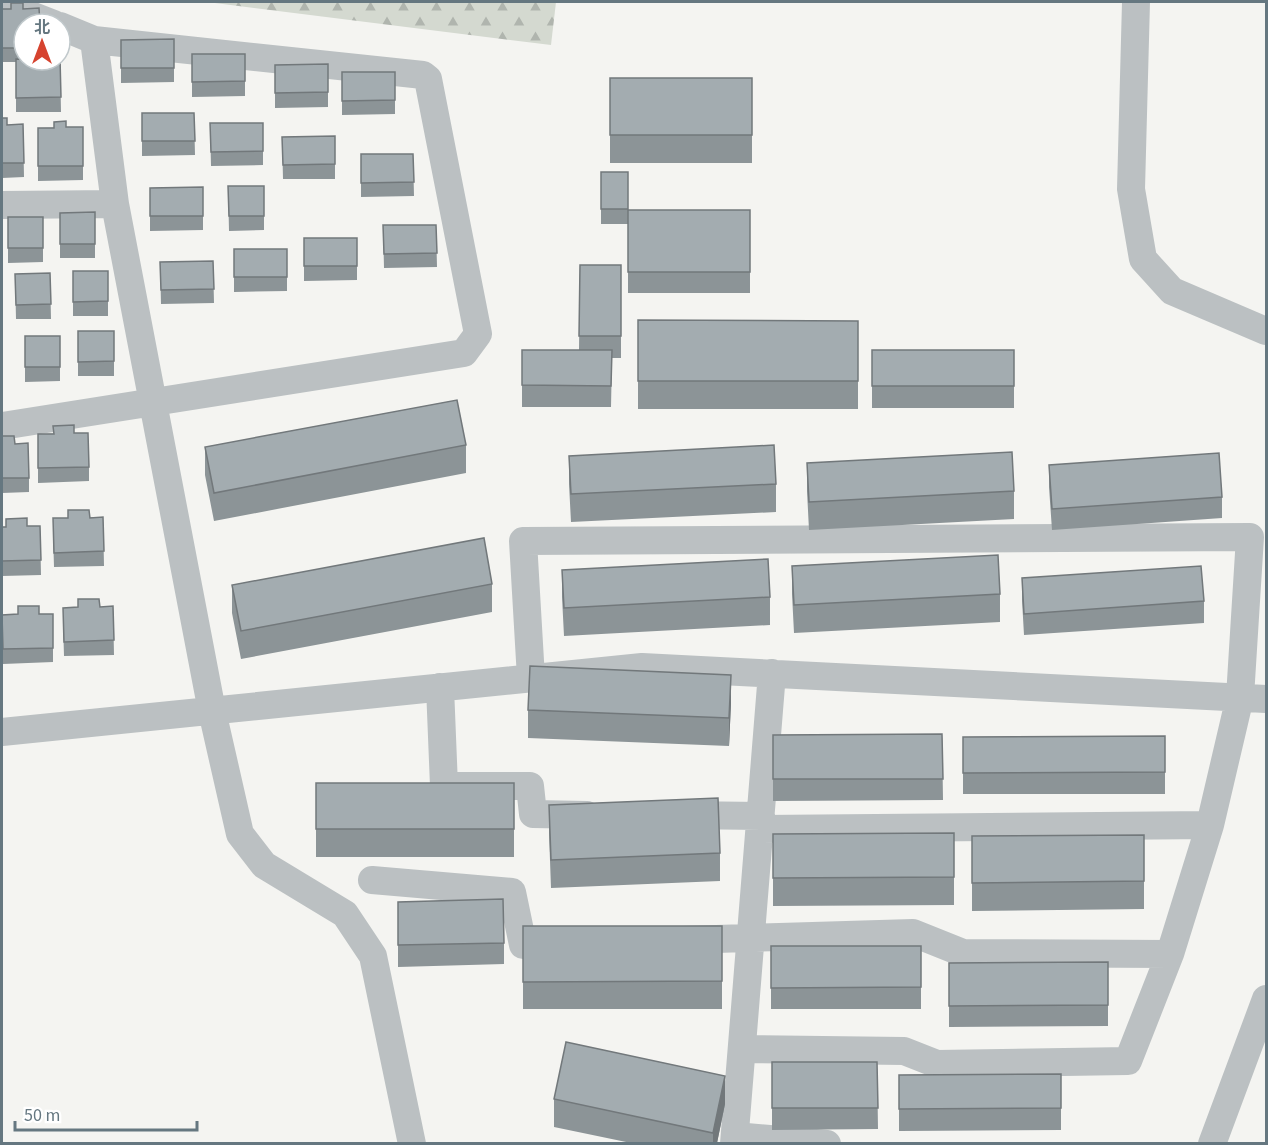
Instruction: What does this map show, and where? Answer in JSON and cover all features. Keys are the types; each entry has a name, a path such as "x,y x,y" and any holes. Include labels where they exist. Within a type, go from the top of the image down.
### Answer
{"street":[{"path":"1136,2 1131,189 1143,259 1172,291 1266,331"},
{"path":"2,4 23,12"},
{"path":"2,426 464,353 478,334 428,78 423,75 94,40 72,31"},
{"path":"94,40 115,204 212,711 240,834 264,865 345,914 373,956 412,1143"},
{"path":"2,205 115,204"},
{"path":"531,678 524,541 1250,537 1253,698 1170,954 1128,1061 937,1064 904,1051 743,1049"},
{"path":"2,732 642,667 1253,698"},
{"path":"772,673 735,1140 827,1143"},
{"path":"440,687 444,786 530,786 533,814 613,815"},
{"path":"659,815 761,822 1210,825"},
{"path":"372,880 512,892 523,945 592,943"},
{"path":"660,941 913,933 963,953 1170,954"},
{"path":"1212,1143 1266,999"}],"green space":[{"path":"207,2 556,2 551,45"}],"building":[{"path":"11,3 23,3 23,9 39,8 39,12 12,12 12,48 2,48 2,9 11,9"},
{"path":"174,39 174,68 121,68 121,40"},
{"path":"192,54 245,54 245,81 192,82"},
{"path":"328,64 328,92 275,93 275,65"},
{"path":"16,72 60,72 61,97 16,98"},
{"path":"342,72 395,72 395,100 342,101"},
{"path":"610,78 752,78 752,135 610,135"},
{"path":"142,113 194,113 195,141 142,141"},
{"path":"2,118 7,118 7,125 23,124 24,163 2,163"},
{"path":"66,121 66,127 83,127 83,166 38,166 38,128 54,128 54,122"},
{"path":"210,123 263,123 263,151 211,152"},
{"path":"335,136 335,164 283,165 282,137"},
{"path":"361,154 413,154 414,182 361,183"},
{"path":"601,172 628,172 628,209 601,209"},
{"path":"228,186 264,186 264,216 229,216"},
{"path":"203,187 203,216 150,216 150,188"},
{"path":"628,210 750,210 750,272 628,272"},
{"path":"95,212 95,244 60,244 60,213"},
{"path":"8,217 43,217 43,248 8,248"},
{"path":"383,225 436,225 437,253 384,254"},
{"path":"304,238 357,238 357,266 304,266"},
{"path":"234,249 287,249 287,277 234,277"},
{"path":"213,261 214,289 161,290 160,262"},
{"path":"580,265 621,265 621,336 579,336"},
{"path":"73,271 108,271 108,301 73,302"},
{"path":"50,273 51,304 16,305 15,274"},
{"path":"638,320 858,321 858,381 638,381"},
{"path":"78,331 114,331 114,361 78,362"},
{"path":"25,336 60,336 60,367 25,367"},
{"path":"522,350 612,350 611,386 522,385"},
{"path":"872,350 1014,350 1014,386 872,386"},
{"path":"457,400 466,445 214,493 205,447"},
{"path":"74,425 74,433 88,433 89,467 38,468 38,434 54,434 53,426"},
{"path":"2,436 14,436 15,444 28,443 29,478 2,478"},
{"path":"774,445 776,484 571,494 569,456"},
{"path":"1012,452 1014,491 809,502 807,463"},
{"path":"1219,453 1222,497 1052,509 1049,465"},
{"path":"68,510 89,510 90,518 103,517 104,551 54,553 53,518 68,518"},
{"path":"27,518 27,526 40,526 41,560 2,561 2,527 6,527 6,519"},
{"path":"484,538 492,584 241,631 232,585"},
{"path":"998,555 1000,594 794,605 792,566"},
{"path":"768,559 770,597 564,608 562,570"},
{"path":"1201,566 1204,601 1024,614 1022,578"},
{"path":"78,599 99,599 100,607 113,606 114,640 64,642 63,608 78,607"},
{"path":"18,606 39,606 39,614 53,614 53,648 3,649 2,615 18,614"},
{"path":"530,666 731,675 729,718 528,710"},
{"path":"942,734 943,779 773,779 773,735"},
{"path":"1165,736 1165,772 963,773 963,737"},
{"path":"316,783 514,783 514,829 316,829"},
{"path":"718,798 720,853 551,860 549,805"},
{"path":"954,833 954,877 773,878 773,834"},
{"path":"1144,835 1144,881 972,883 972,836"},
{"path":"503,899 504,943 398,945 398,902"},
{"path":"523,926 722,926 722,981 523,982"},
{"path":"771,946 921,946 921,987 771,988"},
{"path":"1108,962 1108,1005 949,1006 949,963"},
{"path":"566,1042 725,1076 713,1133 554,1099"},
{"path":"772,1062 877,1062 878,1108 772,1108"},
{"path":"1061,1074 1061,1108 899,1109 899,1075"}]}
